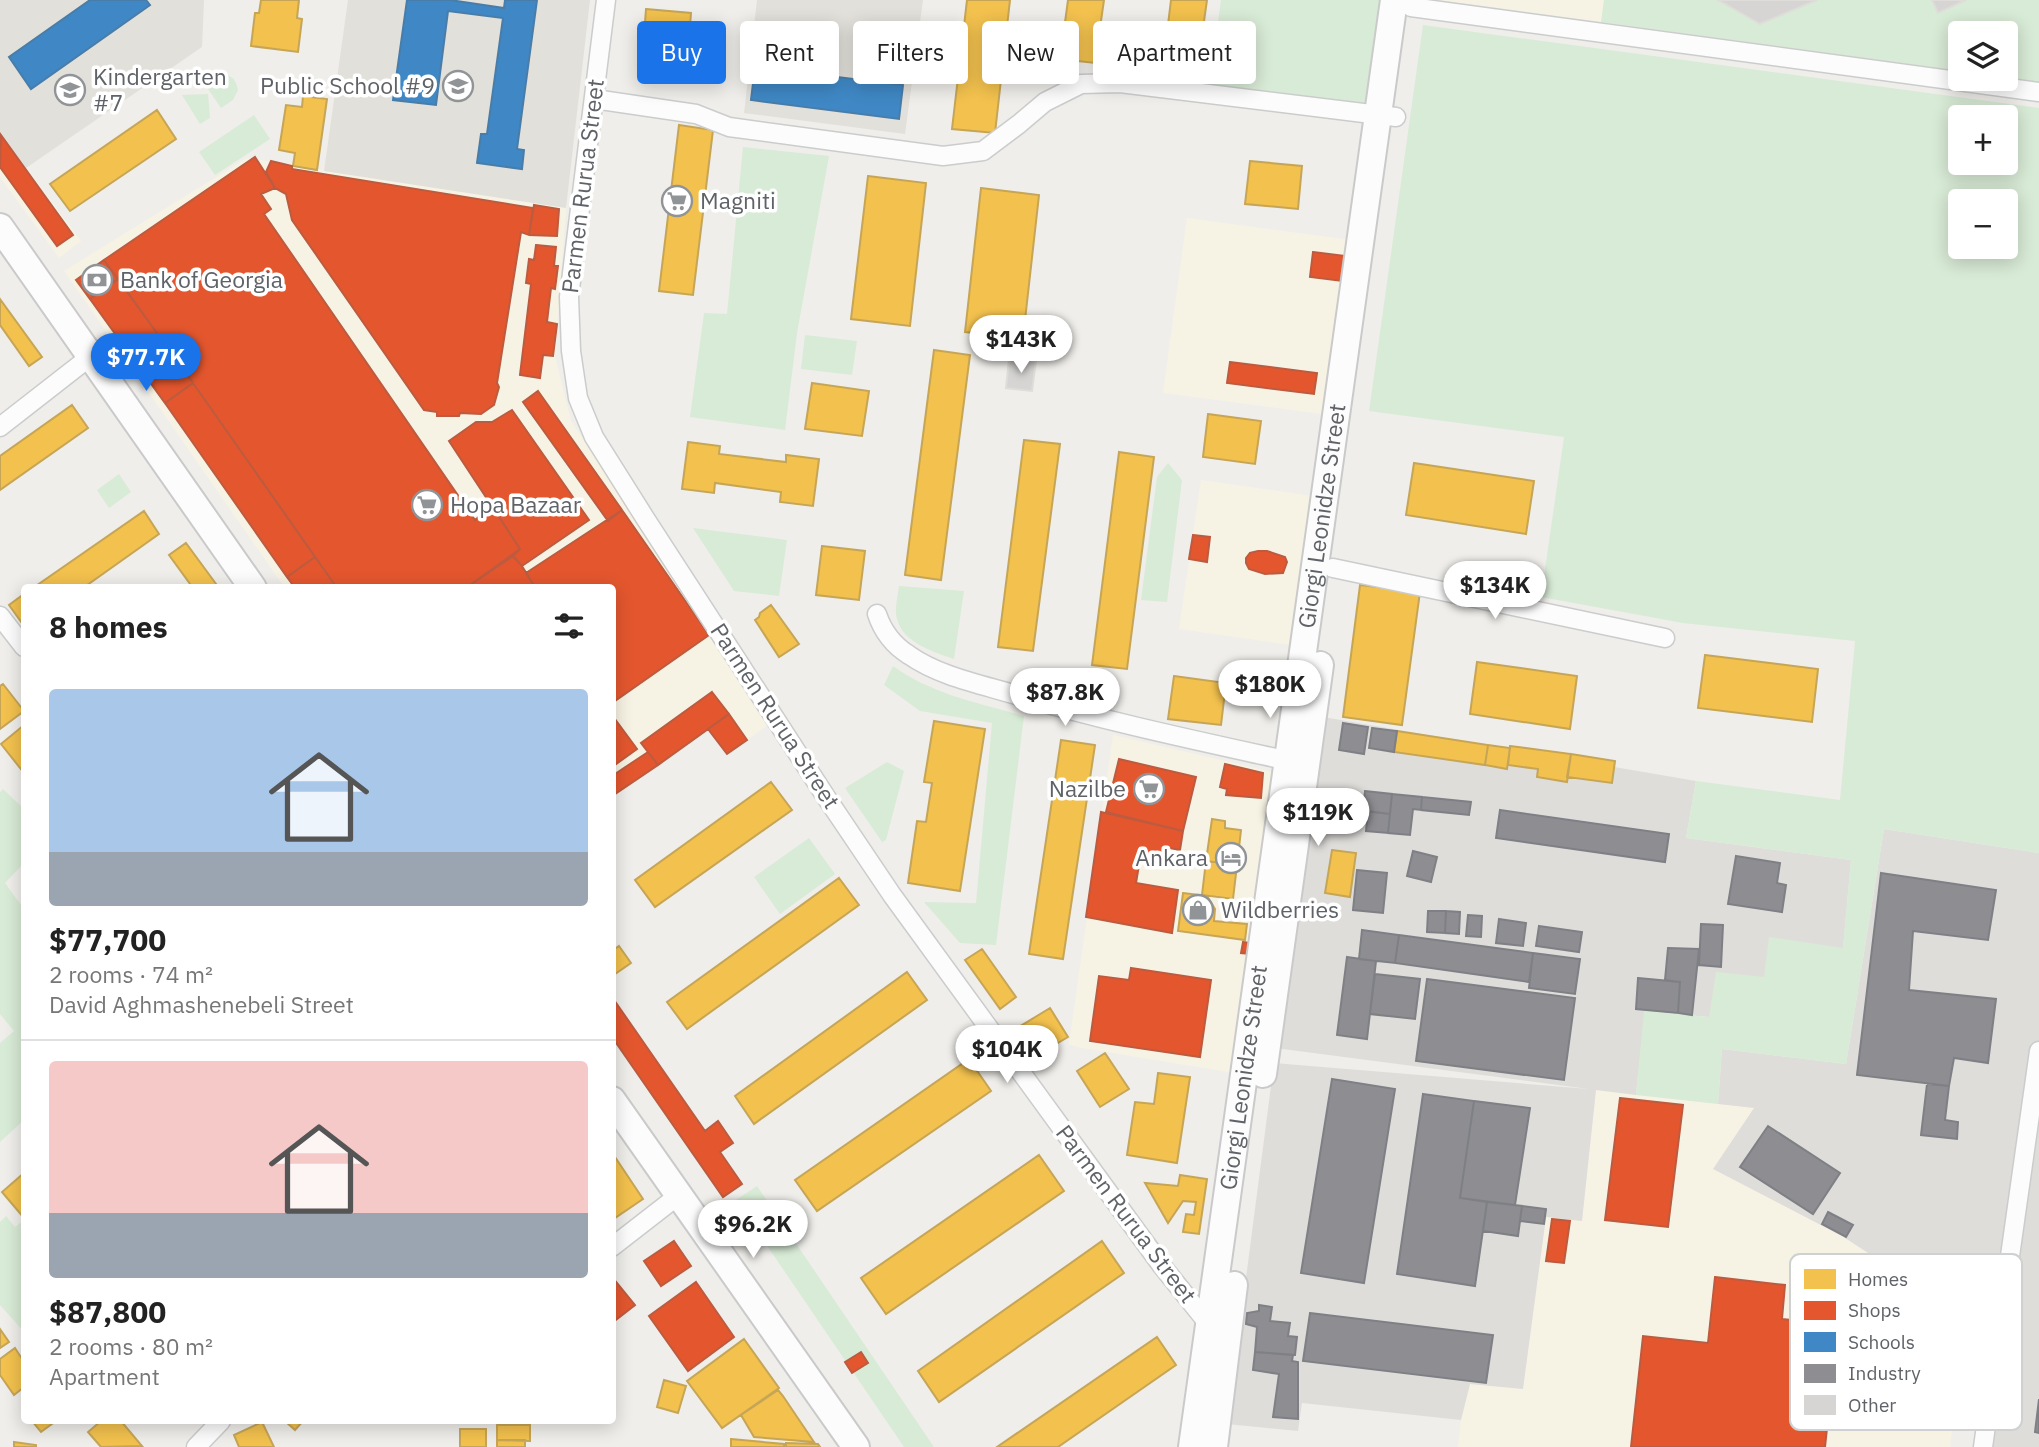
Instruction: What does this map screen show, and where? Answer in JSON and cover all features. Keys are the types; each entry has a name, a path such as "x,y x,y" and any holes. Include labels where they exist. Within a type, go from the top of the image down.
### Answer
{"main road":[{"name":"Giorgi Leonidze Street","path":"1192,1447 1297,763 1387,116 1406,3"},
{"name":"Giorgi Leonidze Street","path":"1214,1447 1297,763 1333,568 1387,116"},
{"path":"0,227 250,584"},
{"path":"616,1106 856,1447"}],"street":[{"name":"Parmen Rurua Street","path":"606,0 569,296 571,351 578,398 594,437 892,895 1162,1266 1210,1325 1225,1348"},
{"path":"1406,3 2039,92"},
{"path":"594,99 696,114 729,127 943,156 983,151 1045,102 1081,84 1119,83 1387,116"},
{"path":"0,427 91,356"},
{"path":"1333,568 1665,638"},
{"path":"877,614 882,629 892,642 909,656 929,667 965,680 1046,704 1297,763"},
{"path":"0,616 21,644"},
{"path":"2010,1254 2039,1051"},
{"path":"616,1244 679,1195"},
{"path":"196,1447 219,1424"}],"shaded area":[{"name":"Kindergarten #7","path":"0,0 204,0 202,47 26,168 0,133"},
{"name":"Public School #9","path":"348,0 590,0 566,208 324,171"},
{"path":"757,0 923,0 920,21 853,21 853,84 912,84 905,134 744,113 747,84 839,84 839,21 755,21"},
{"path":"1440,0 1604,0 1601,22"},
{"path":"0,133 81,241 59,258 0,177"},
{"name":"Hopa Bazaar","path":"247,158 566,208 555,357 571,421 771,723 727,754 708,729 616,794 616,584 282,584 64,271"},
{"path":"1187,218 1351,240 1330,415 1163,393"},
{"path":"1201,480 1320,497 1298,646 1179,629"},
{"path":"1323,717 1696,781 1686,838 1851,860 1843,949 1764,977 1709,1017 1645,1011 1636,1095 1596,1090 1582,1221 1546,1217 1523,1389 1470,1384 1461,1420 1302,1403 1298,1431 1227,1424 1274,1063 1589,1089 1275,1048"},
{"path":"1113,735 1281,774 1234,1073 1069,1044"},
{"path":"1884,829 2039,853 2039,1447 1983,1447 1985,1430 2022,1430 2022,1254 1870,1254 1842,1236 1713,1169 1754,1108 1718,1104 1722,1049 1846,1064"},
{"path":"1596,1090 1754,1108 1713,1169 1842,1236 1870,1254 1790,1254 1790,1430 1952,1430 1950,1447 1458,1447 1461,1420 1470,1384 1523,1389 1546,1216 1582,1220"}],"green space":[{"path":"1221,0 1386,0 1371,108 1209,89 1210,84 1256,84 1256,21 1218,21"},
{"path":"1604,0 2039,0 2039,82 2018,79 2018,21 1948,21 1948,69 1601,22"},
{"path":"1423,25 2017,105 1948,105 1948,175 2018,175 2018,105 2039,108 2039,853 1884,829 1846,1064 1722,1049 1718,1104 1636,1095 1644,1011 1709,1017 1716,972 1764,977 1769,937 1843,948 1851,860 1686,838 1696,781 1840,800 1855,641 1683,623 1541,597 1564,437 1369,411"},
{"path":"220,74 232,78 238,90 233,100 221,108 204,83"},
{"path":"208,94 210,118 200,124 182,95"},
{"path":"254,115 270,139 215,175 199,152"},
{"path":"743,147 829,156 797,333 785,430 690,417 704,313 727,314"},
{"path":"805,335 857,341 852,375 801,369"},
{"path":"1168,463 1182,480 1167,602 1141,600 1157,477"},
{"path":"119,474 131,492 109,508 97,490"},
{"path":"693,528 787,540 779,596 734,591"},
{"path":"899,586 964,591 954,659 920,645 900,627 896,615"},
{"path":"893,666 939,691 1024,716 996,945 960,943 924,902 976,903 992,723 920,711 884,685"},
{"path":"887,762 904,771 886,840 882,842 845,788"},
{"path":"3,789 21,806 21,866 5,883 21,905 21,1123 0,1142 0,1043 14,1031 0,1014 0,792"},
{"path":"809,838 835,874 780,914 754,877"},
{"path":"757,1186 934,1447 904,1447 736,1200"},
{"path":"6,1216 15,1227 21,1222 21,1329 0,1305 0,1222"}],"building: Homes":[{"path":"261,0 299,0 297,18 302,19 298,52 251,46 255,13 259,13"},
{"path":"967,0 1010,0 1008,21 982,21 982,84 1001,84 995,133 952,129 957,84 968,84 968,21 965,21"},
{"path":"1068,0 1104,0 1101,21 1093,21 1093,63 1079,61 1079,21 1065,21"},
{"path":"1171,0 1207,0 1204,21 1168,21"},
{"path":"646,9 691,13 690,21 645,21"},
{"path":"303,96 327,99 317,170 293,166 295,153 279,150 286,105 302,107"},
{"path":"157,110 176,139 70,211 50,184"},
{"path":"679,125 713,130 693,295 659,291"},
{"path":"1250,161 1302,166 1298,209 1245,204"},
{"path":"868,176 926,183 910,326 851,319"},
{"path":"981,188 1039,195 1023,338 965,332"},
{"path":"0,299 42,357 29,366 0,325"},
{"path":"934,350 970,355 941,580 905,575"},
{"path":"812,383 869,391 862,436 805,429"},
{"path":"72,405 88,428 0,490 0,456"},
{"path":"1208,414 1261,421 1255,464 1203,457"},
{"path":"1024,440 1060,444 1033,651 998,647"},
{"path":"688,442 720,446 719,454 786,462 786,455 819,459 813,506 780,502 781,492 715,483 714,493 682,489"},
{"path":"1119,452 1154,457 1127,669 1092,665"},
{"path":"1414,463 1534,481 1526,534 1406,515"},
{"path":"144,511 159,534 89,584 39,584"},
{"path":"186,543 216,584 190,584 169,555"},
{"path":"822,546 865,551 859,600 816,595"},
{"path":"1360,585 1420,592 1402,725 1343,717"},
{"path":"21,596 21,622 9,605"},
{"path":"771,605 799,644 779,657 755,620"},
{"path":"1705,655 1818,669 1812,722 1698,708"},
{"path":"1477,662 1577,676 1570,729 1470,714"},
{"path":"1174,676 1226,683 1221,725 1168,719"},
{"path":"3,684 21,707 21,713 0,729 0,686"},
{"path":"934,721 985,729 960,891 908,883 917,821 926,822 932,783 924,782"},
{"path":"21,727 21,769 1,744"},
{"path":"1397,731 1488,745 1485,765 1394,752"},
{"path":"1061,740 1095,745 1063,959 1029,954"},
{"path":"1488,745 1510,748 1507,769 1485,765"},
{"path":"1510,746 1571,754 1567,782 1537,777 1538,769 1508,765"},
{"path":"1571,754 1615,761 1612,783 1567,777"},
{"path":"771,782 792,810 655,907 635,880"},
{"path":"1212,819 1225,821 1225,828 1241,830 1237,865 1206,861"},
{"path":"1332,850 1356,853 1350,897 1325,893"},
{"path":"1206,861 1237,865 1233,899 1202,895"},
{"path":"839,878 859,905 687,1029 667,1002"},
{"path":"1183,893 1207,896 1215,909 1214,921 1247,924 1245,940 1178,931"},
{"path":"619,946 631,963 616,973 616,948"},
{"path":"982,949 1016,997 1000,1009 965,960"},
{"path":"907,972 927,1000 754,1124 735,1096"},
{"path":"1050,1008 1068,1037 1031,1059 1014,1030"},
{"path":"1105,1053 1129,1089 1100,1107 1077,1071"},
{"path":"969,1059 991,1091 817,1211 795,1180"},
{"path":"1158,1073 1190,1077 1177,1163 1127,1155 1135,1102 1154,1104"},
{"path":"1039,1155 1064,1191 886,1314 861,1278"},
{"path":"616,1158 643,1199 616,1217"},
{"path":"1180,1175 1207,1179 1199,1234 1183,1232 1186,1214 1194,1215 1196,1202 1183,1201 1168,1223 1145,1183 1178,1186"},
{"path":"21,1176 21,1214 2,1192"},
{"path":"1102,1241 1124,1273 939,1402 918,1371"},
{"path":"0,1329 9,1342 0,1348"},
{"path":"1157,1337 1176,1365 1058,1447 997,1447"},
{"path":"744,1339 779,1388 722,1428 687,1381"},
{"path":"15,1348 21,1357 21,1389 14,1395 0,1375 0,1359"},
{"path":"664,1380 686,1386 678,1413 657,1407"},
{"path":"778,1390 814,1442 754,1437 741,1415"},
{"path":"34,1424 52,1424 41,1432"},
{"path":"97,1424 124,1424 142,1446 101,1447 88,1432"},
{"path":"263,1424 274,1447 239,1447 234,1435"},
{"path":"288,1424 300,1424 295,1430"},
{"path":"497,1425 530,1425 530,1441 497,1440"},
{"path":"460,1429 486,1429 486,1447 460,1447"},
{"path":"731,1439 784,1444 784,1447 731,1447"},
{"path":"497,1440 525,1440 525,1447 497,1447"},
{"path":"14,1442 36,1445 36,1447 14,1447"},
{"path":"786,1443 818,1444 820,1447 786,1447"}],"building: Shops":[{"path":"1,135 73,235 57,246 0,167"},
{"path":"255,157 275,188 261,194 271,209 264,214 475,520 492,506 520,549 472,584 334,584 104,260"},
{"path":"271,161 292,166 292,169 533,208 529,235 521,232 497,383 499,387 494,405 481,414 460,413 459,416 437,416 437,412 424,410 292,220 286,194 275,188 266,172"},
{"path":"534,205 559,209 557,236 529,235"},
{"path":"536,245 556,247 554,266 558,266 555,289 551,288 547,322 557,324 553,356 543,355 540,378 520,375 531,284 526,283 529,259 534,260"},
{"path":"1313,252 1346,256 1342,281 1310,277"},
{"name":"Bank of Georgia","path":"104,260 118,279 90,299 76,280"},
{"path":"118,279 193,383 165,403 90,299"},
{"path":"1230,362 1317,373 1314,394 1227,383"},
{"path":"193,383 315,557 287,577 165,403"},
{"path":"538,391 622,510 608,521 523,402"},
{"path":"512,410 589,520 522,566 513,556 520,549 449,441 476,422 492,422"},
{"path":"622,510 709,635 616,700 616,584 533,584 526,573"},
{"path":"1193,535 1210,537 1207,562 1189,559"},
{"path":"1258,551 1285,557 1287,562 1283,573 1265,574 1249,569 1246,558 1250,553"},
{"path":"513,556 533,584 472,584"},
{"path":"315,557 334,584 292,584 287,577"},
{"path":"712,692 729,714 658,765 641,743"},
{"path":"729,714 747,740 727,754 708,729"},
{"path":"616,720 637,749 616,764"},
{"path":"648,752 658,765 616,793 616,773"},
{"path":"1119,759 1196,777 1183,831 1106,812"},
{"path":"1225,764 1263,773 1261,798 1226,795 1227,789 1220,787"},
{"path":"1101,812 1183,831 1180,850 1165,847 1163,857 1141,853 1136,883 1178,890 1172,933 1086,917"},
{"path":"1243,942 1251,943 1250,954 1241,953"},
{"path":"1131,968 1211,980 1200,1057 1090,1041 1099,976 1129,980"},
{"path":"616,1003 705,1131 718,1121 733,1143 720,1152 742,1184 723,1197 616,1043"},
{"path":"1620,1098 1683,1105 1668,1227 1605,1220"},
{"path":"765,1217 773,1230 755,1242 746,1229"},
{"path":"1552,1219 1570,1221 1564,1263 1546,1261"},
{"path":"674,1241 691,1266 661,1286 644,1261"},
{"path":"1715,1277 1785,1285 1782,1319 1790,1320 1790,1430 1827,1430 1825,1447 1631,1447 1643,1336 1708,1343"},
{"path":"616,1282 635,1305 616,1320"},
{"path":"696,1282 734,1337 688,1371 649,1316"},
{"path":"861,1352 868,1363 852,1373 845,1362"}],"building: Schools":[{"path":"90,0 146,0 150,5 31,89 9,57"},
{"path":"407,0 450,0 504,8 505,0 537,0 517,149 524,150 522,169 477,163 481,134 487,134 503,18 448,11 436,105 393,100"},
{"path":"839,77 853,79 853,84 903,85 899,119 751,100 753,84 839,84"}],"building: Industry":[{"path":"1343,723 1368,727 1364,754 1339,750"},
{"path":"1372,728 1397,731 1394,752 1369,748"},
{"path":"1365,791 1392,794 1390,814 1363,811"},
{"path":"1392,794 1422,797 1421,810 1413,809 1410,835 1388,833"},
{"path":"1422,797 1471,802 1469,815 1421,810"},
{"path":"1500,810 1669,834 1665,862 1496,838"},
{"path":"1368,811 1390,814 1388,833 1366,831"},
{"path":"1413,851 1437,857 1431,882 1407,876"},
{"path":"1736,856 1780,863 1777,883 1786,885 1782,912 1728,904"},
{"path":"1357,870 1387,873 1383,913 1353,910"},
{"path":"1881,873 1996,890 1988,940 1913,931 1909,990 1996,999 1988,1063 1954,1058 1949,1086 1857,1075"},
{"path":"1428,911 1446,911 1445,933 1427,932"},
{"path":"1446,911 1460,912 1459,934 1445,933"},
{"path":"1468,915 1482,916 1481,937 1466,936"},
{"path":"1499,919 1526,923 1523,946 1496,943"},
{"path":"1701,924 1723,925 1721,967 1699,965"},
{"path":"1539,926 1582,932 1579,952 1536,946"},
{"path":"1362,930 1399,935 1395,963 1359,959"},
{"path":"1399,935 1533,953 1529,982 1395,963"},
{"path":"1668,948 1699,949 1692,1015 1678,1013 1680,982 1665,980"},
{"path":"1533,953 1580,959 1575,994 1529,988"},
{"path":"1347,957 1376,961 1367,1039 1337,1035"},
{"path":"1375,974 1420,979 1415,1019 1370,1014"},
{"path":"1638,978 1680,982 1678,1013 1636,1009"},
{"path":"1427,979 1575,998 1564,1080 1416,1061"},
{"path":"1332,1079 1395,1089 1364,1283 1301,1273"},
{"path":"1927,1084 1949,1086 1945,1120 1958,1122 1957,1139 1921,1135"},
{"path":"1423,1094 1474,1101 1460,1198 1487,1202 1475,1286 1397,1274"},
{"path":"1474,1101 1530,1108 1515,1205 1460,1198"},
{"path":"1768,1126 1840,1173 1813,1214 1740,1167"},
{"path":"1487,1202 1522,1206 1518,1236 1483,1231"},
{"path":"1522,1206 1546,1209 1544,1224 1520,1221"},
{"path":"1828,1212 1853,1225 1846,1237 1822,1224"},
{"path":"1259,1305 1272,1307 1270,1321 1290,1323 1288,1336 1297,1337 1295,1355 1255,1352 1257,1327 1246,1324 1247,1313 1259,1311"},
{"path":"1310,1313 1493,1335 1486,1383 1303,1361"},
{"path":"1255,1352 1293,1355 1292,1361 1298,1362 1298,1419 1273,1417 1279,1374 1253,1370"},
{"path":"2039,1399 2039,1433 2035,1432"}],"building: Other":[{"path":"1718,0 1817,0 1760,24"},
{"path":"1932,0 1966,0 1938,13"},
{"path":"1009,359 1036,361 1032,391 1006,388"}],"place":[{"name":"Public School #9","path":"458,86"},
{"name":"Kindergarten #7","path":"70,90"},
{"name":"Magniti","path":"677,201"},
{"name":"Bank of Georgia","path":"97,280"},
{"name":"Hopa Bazaar","path":"427,505"},
{"name":"Nazilbe","path":"1149,789"},
{"name":"Ankara","path":"1231,858"},
{"name":"Wildberries","path":"1198,910"}]}
